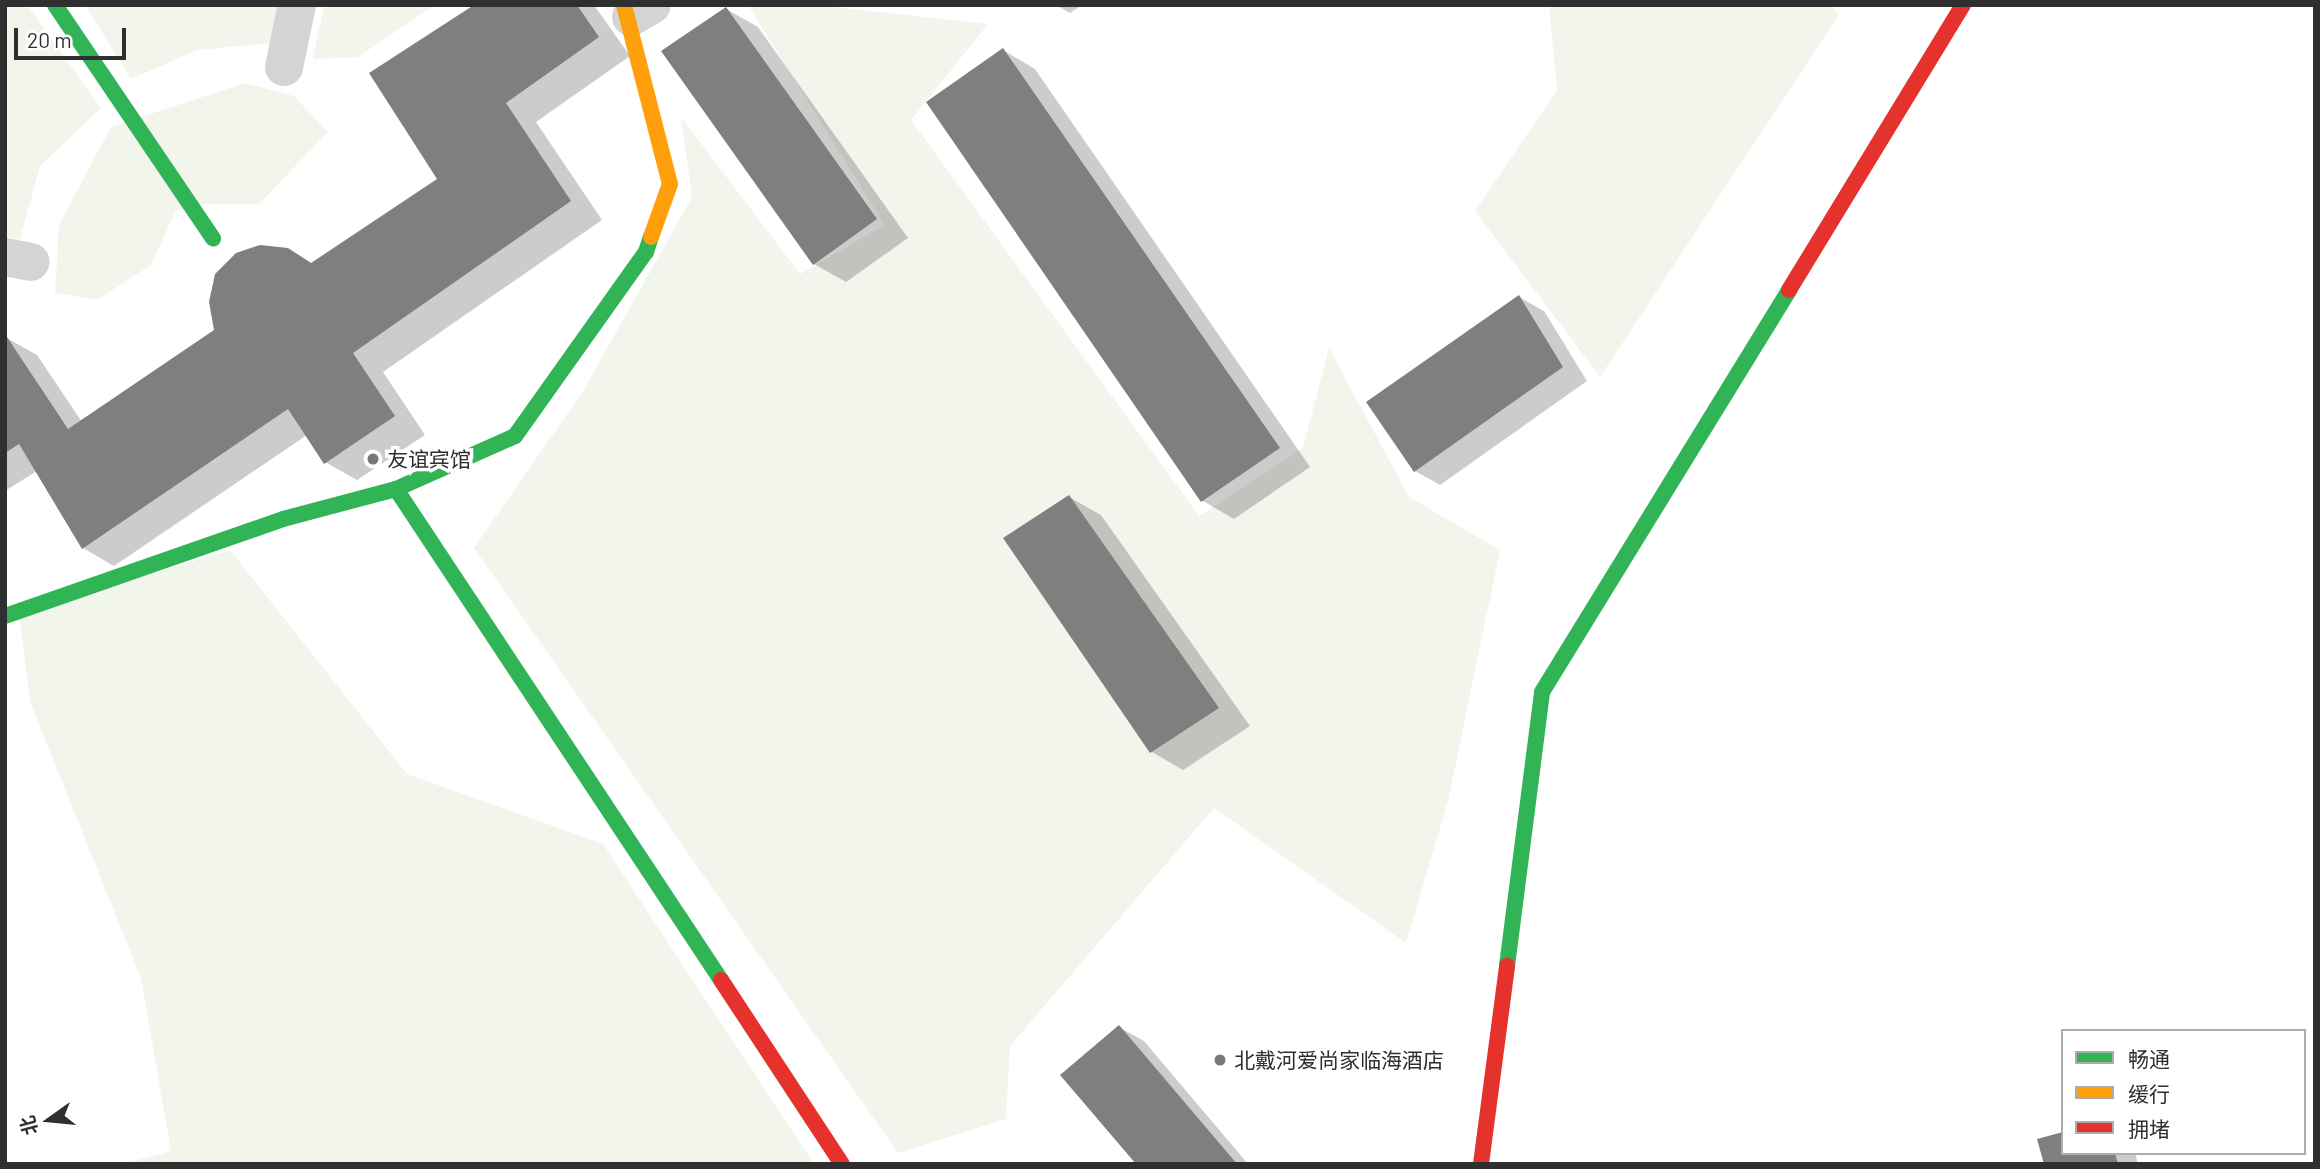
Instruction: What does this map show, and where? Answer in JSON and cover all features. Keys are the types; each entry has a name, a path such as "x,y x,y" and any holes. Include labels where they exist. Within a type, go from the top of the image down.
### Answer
{"street":[{"path":"55,5 213,238"},
{"path":"284,67 297,5"},
{"path":"1481,1164 1542,692 1963,5"},
{"path":"5,616 283,520 396,489 515,436 646,252 670,184 635,9"},
{"path":"396,489 842,1164"}],"shaded area":[{"path":"5,5 27,5 101,108 40,166 20,239 5,236"},
{"path":"85,5 279,5 272,43 197,50 131,79"},
{"path":"324,5 435,5 358,57 313,59"},
{"path":"748,5 816,5 988,24 911,120 1199,516 1303,448 1329,348 1409,497 1500,550 1448,801 1406,943 1214,808 1010,1046 1006,1119 898,1153 474,548 583,391 692,197 681,117 800,274 885,225"},
{"path":"1549,5 1831,5 1839,15 1600,377 1475,211 1557,90"},
{"path":"245,83 294,96 328,132 259,204 201,204 176,210 151,265 97,300 55,293 59,225 111,127"},
{"path":"230,550 407,774 603,844 814,1164 123,1164 171,1151 141,978 30,702 19,614"}],"building":[{"path":"474,5 577,5 599,37 506,103 571,201 353,353 395,416 324,464 288,409 82,549 19,444 5,453 5,334 68,429 214,330 209,302 215,274 236,253 260,245 288,248 311,263 437,179 369,73"},
{"path":"726,7 877,219 813,265 661,51"},
{"path":"1003,48 1280,448 1201,502 926,102"},
{"path":"1519,295 1563,367 1414,472 1366,402"},
{"path":"1069,495 1219,708 1150,753 1003,538"},
{"path":"1119,1025 1237,1164 1136,1164 1060,1075"},
{"path":"2061,1133 2061,1155 2116,1155 2118,1164 2044,1164 2037,1139"}],"traffic: fast":[{"path":"55,5 213,238"},
{"path":"5,616 283,519 396,489 515,436 646,252 651,237"},
{"path":"1507,966 1542,692 1789,290"},
{"path":"396,489 721,980"}],"traffic: slow":[{"path":"624,5 670,184 651,237"}],"traffic: jam":[{"path":"1789,290 1963,5"},
{"path":"1481,1164 1507,966"},
{"path":"721,980 842,1164"}],"place":[{"name":"友谊宾馆","path":"373,459"},
{"name":"北戴河爱尚家临海酒店","path":"1220,1060"}]}
